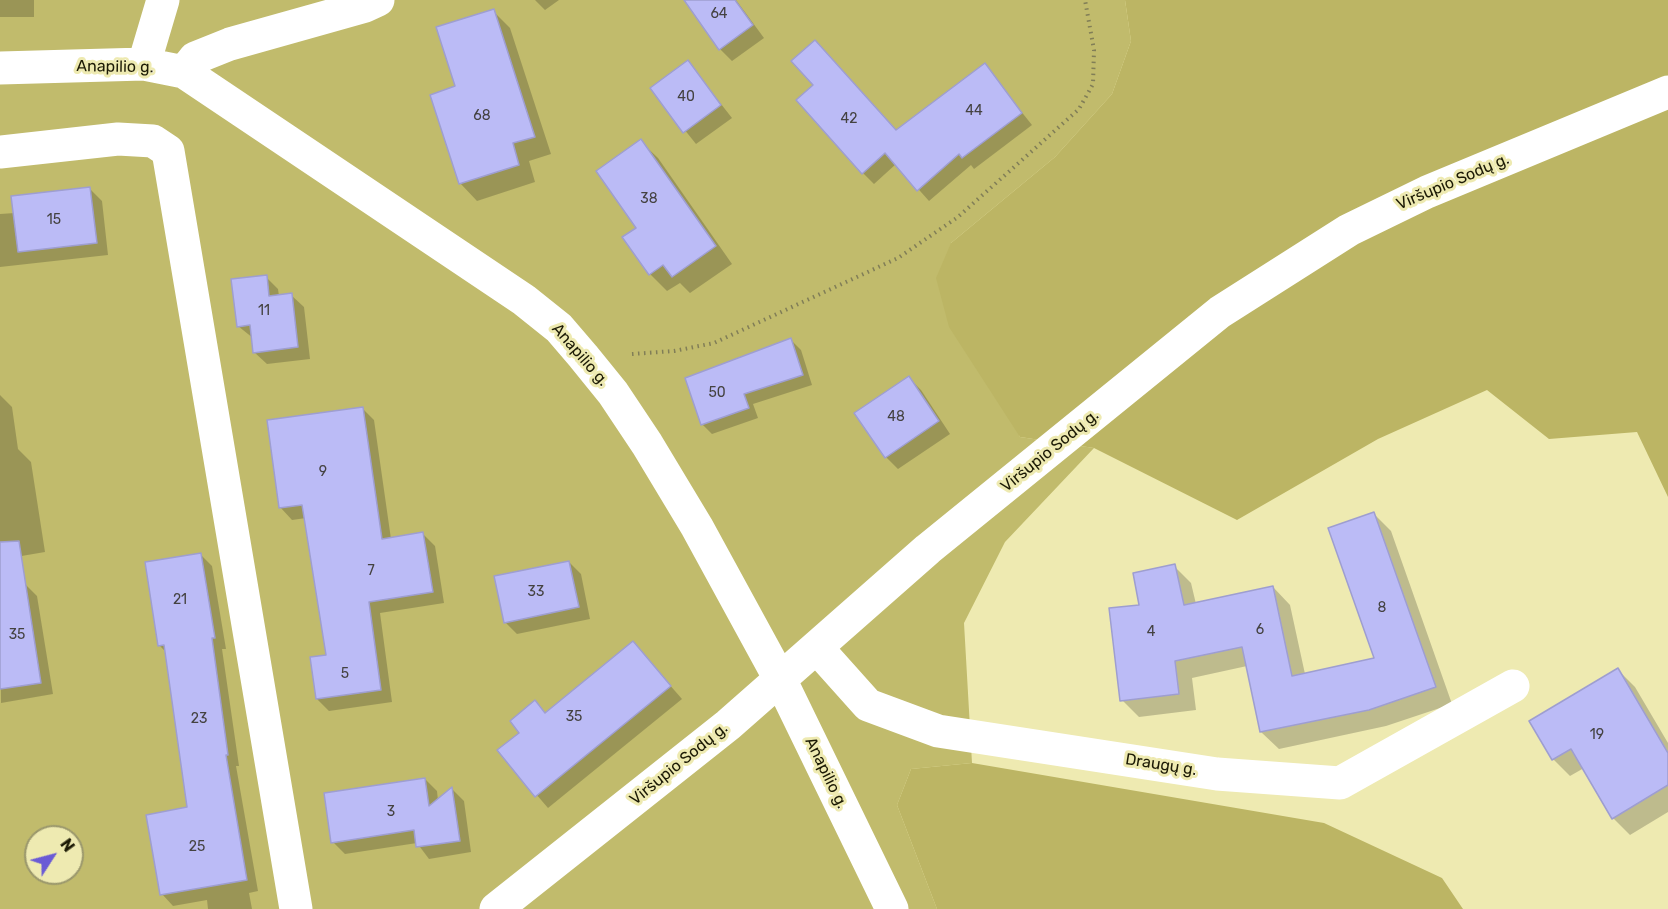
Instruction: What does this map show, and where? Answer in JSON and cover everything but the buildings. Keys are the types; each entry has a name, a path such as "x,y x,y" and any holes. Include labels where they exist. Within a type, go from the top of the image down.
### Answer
{"street":[{"path":"144,64 163,0"},
{"path":"184,72 195,58 230,44 378,0"},
{"name":"Anapilio g.","path":"0,68 144,64 184,72 525,300 559,328 613,393 697,527 780,680 892,909"},
{"name":"Viršupio Sodų g.","path":"496,909 728,725 928,549 1220,312 1349,230 1427,192 1668,92"},
{"path":"0,152 117,139 153,141 168,151 296,909"},
{"name":"Draugų g.","path":"817,648 868,705 938,731 1217,774 1340,783 1513,686"}],"path":[{"path":"583,356 655,353 714,343 898,258 958,218 1079,109 1093,84 1094,50 1085,0"}],"shaded area":[{"path":"0,0 1125,0 1131,41 1112,94 1055,157 951,243 1020,437 1094,448 1005,542 964,623 972,763 911,769 897,805 937,909 0,909"},
{"path":"1125,0 1668,0 1668,497 1637,432 1549,439 1487,390 1378,439 1237,520 1094,448 1020,437 949,327 936,278 951,243 1055,157 1112,94 1131,41"},
{"path":"972,763 1324,823 1442,878 1463,909 937,909 897,805 911,769"}]}
